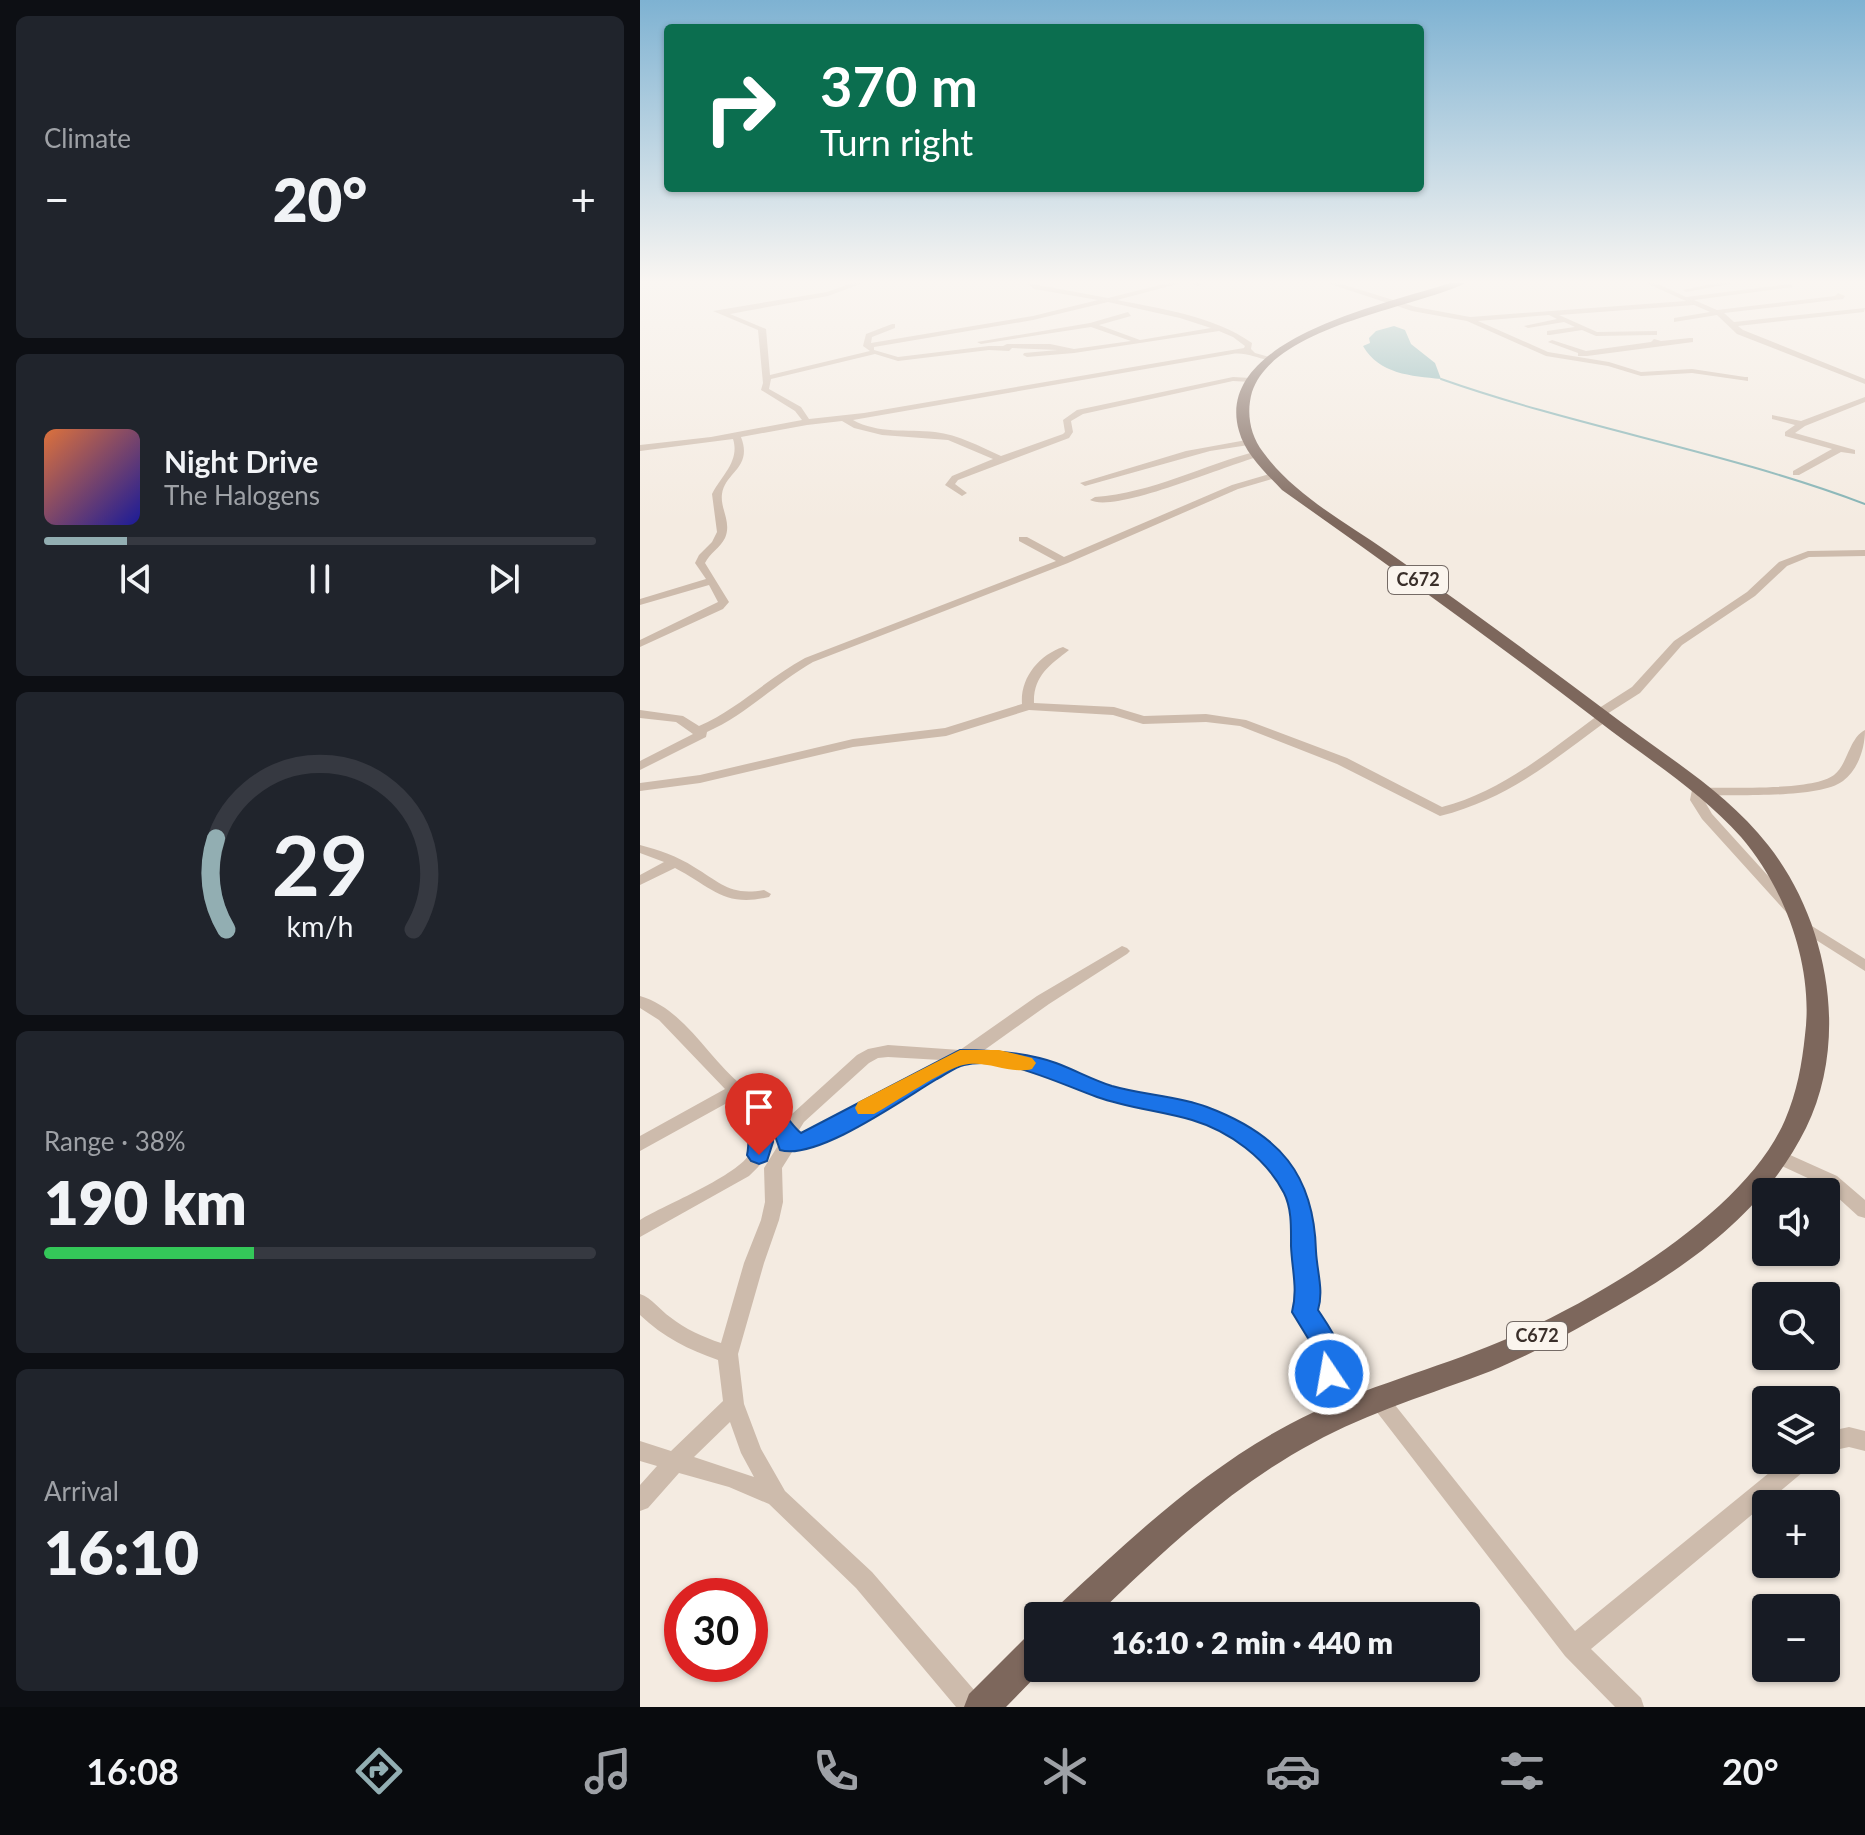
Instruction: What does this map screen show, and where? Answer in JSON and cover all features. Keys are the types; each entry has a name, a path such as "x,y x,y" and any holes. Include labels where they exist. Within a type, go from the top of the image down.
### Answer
{"main road":[{"name":"C672","path":"1087,1602 1227,1483 1302,1433 1507,1351 1648,1275 1729,1216 1758,1187 1779,1157 1798,1120 1817,1061 1818,1002 1810,956 1778,874 1762,848 1700,791 1525,655 1287,487 1255,448 1242,423 1243,402 1251,380 1265,363"},
{"path":"982,1707 1024,1664"}],"street":[{"path":"765,363 766,392 798,409 807,422"},
{"path":"766,378 822,363"},
{"path":"640,448 845,419 1173,363"},
{"path":"1600,363 1636,373"},
{"path":"1817,363 1865,382"},
{"path":"1618,377 1636,373 1703,372 1745,379"},
{"path":"962,493 950,485 955,478 1066,436 1069,432 1067,420 1084,410 1233,379 1251,380"},
{"path":"1852,452 1788,434 1802,424 1865,399"},
{"path":"1775,417 1802,424"},
{"path":"845,419 873,433 907,432 948,437 1001,459"},
{"path":"640,644 724,602 700,563 703,554 713,547 721,534 723,521 717,494 739,460 741,444 736,435"},
{"path":"1085,483 1220,446 1255,448"},
{"path":"1095,500 1130,498 1255,448"},
{"path":"1796,473 1839,449"},
{"path":"699,731 715,725 785,672 809,660 1064,561 1251,481 1276,475"},
{"path":"1131,540 1156,531 1154,521"},
{"path":"1023,539 1064,561"},
{"path":"640,787 712,777 853,743 946,732 1028,706 1114,711 1143,720 1206,718 1242,723 1342,761 1373,775 1429,808 1444,812 1470,804 1515,782 1636,690 1678,643 1751,594 1783,564 1808,554 1865,553"},
{"path":"640,602 712,581"},
{"path":"1028,706 1026,695 1033,679 1049,657 1063,650"},
{"path":"640,714 679,719 702,734 640,766"},
{"path":"1700,791 1775,790 1833,783 1841,776 1865,734"},
{"path":"640,849 674,863 729,895 742,898 764,894"},
{"path":"640,881 674,863"},
{"path":"1797,918 1865,966"},
{"path":"788,1139 822,1135 996,1036 1055,992 1122,951"},
{"path":"1847,953 1865,959"},
{"path":"640,1001 665,1016 736,1090 778,1119 788,1139"},
{"path":"972,1707 864,1580 777,1498 752,1453 734,1404 728,1354 754,1263 770,1220 774,1202 773,1168 804,1112 870,1054 888,1051 999,1058 1046,1068 1106,1092 1194,1111 1251,1139 1267,1152 1290,1182 1301,1204 1304,1266 1310,1294 1304,1312 1327,1346 1331,1380 1367,1405 1573,1648 1632,1707"},
{"path":"640,1144 736,1090"},
{"path":"640,1230 663,1214 727,1181 755,1161 761,1149 761,1106"},
{"path":"1779,1157 1831,1181 1865,1211"},
{"path":"640,1302 671,1330 700,1346 728,1354"},
{"path":"640,1501 734,1404"},
{"path":"1840,1439 1849,1437 1865,1441"},
{"path":"640,1451 732,1478 777,1498"},
{"path":"1573,1648 1784,1474"}],"water":[{"path":"1378,363 1435,363 1441,379 1397,372"}],"waterway":[{"path":"1441,379 1547,412 1760,469 1865,504"}],"slow traffic":[{"path":"866,1108 960,1057 999,1058 1025,1063"}],"route":[{"path":"759,1155 762,1142 761,1106 778,1119 787,1135 788,1144 804,1141 822,1135 960,1057 999,1058 1046,1068 1092,1088 1194,1111 1251,1139 1279,1165 1296,1192 1303,1217 1304,1266 1310,1294 1304,1312 1327,1346 1329,1374"}]}
